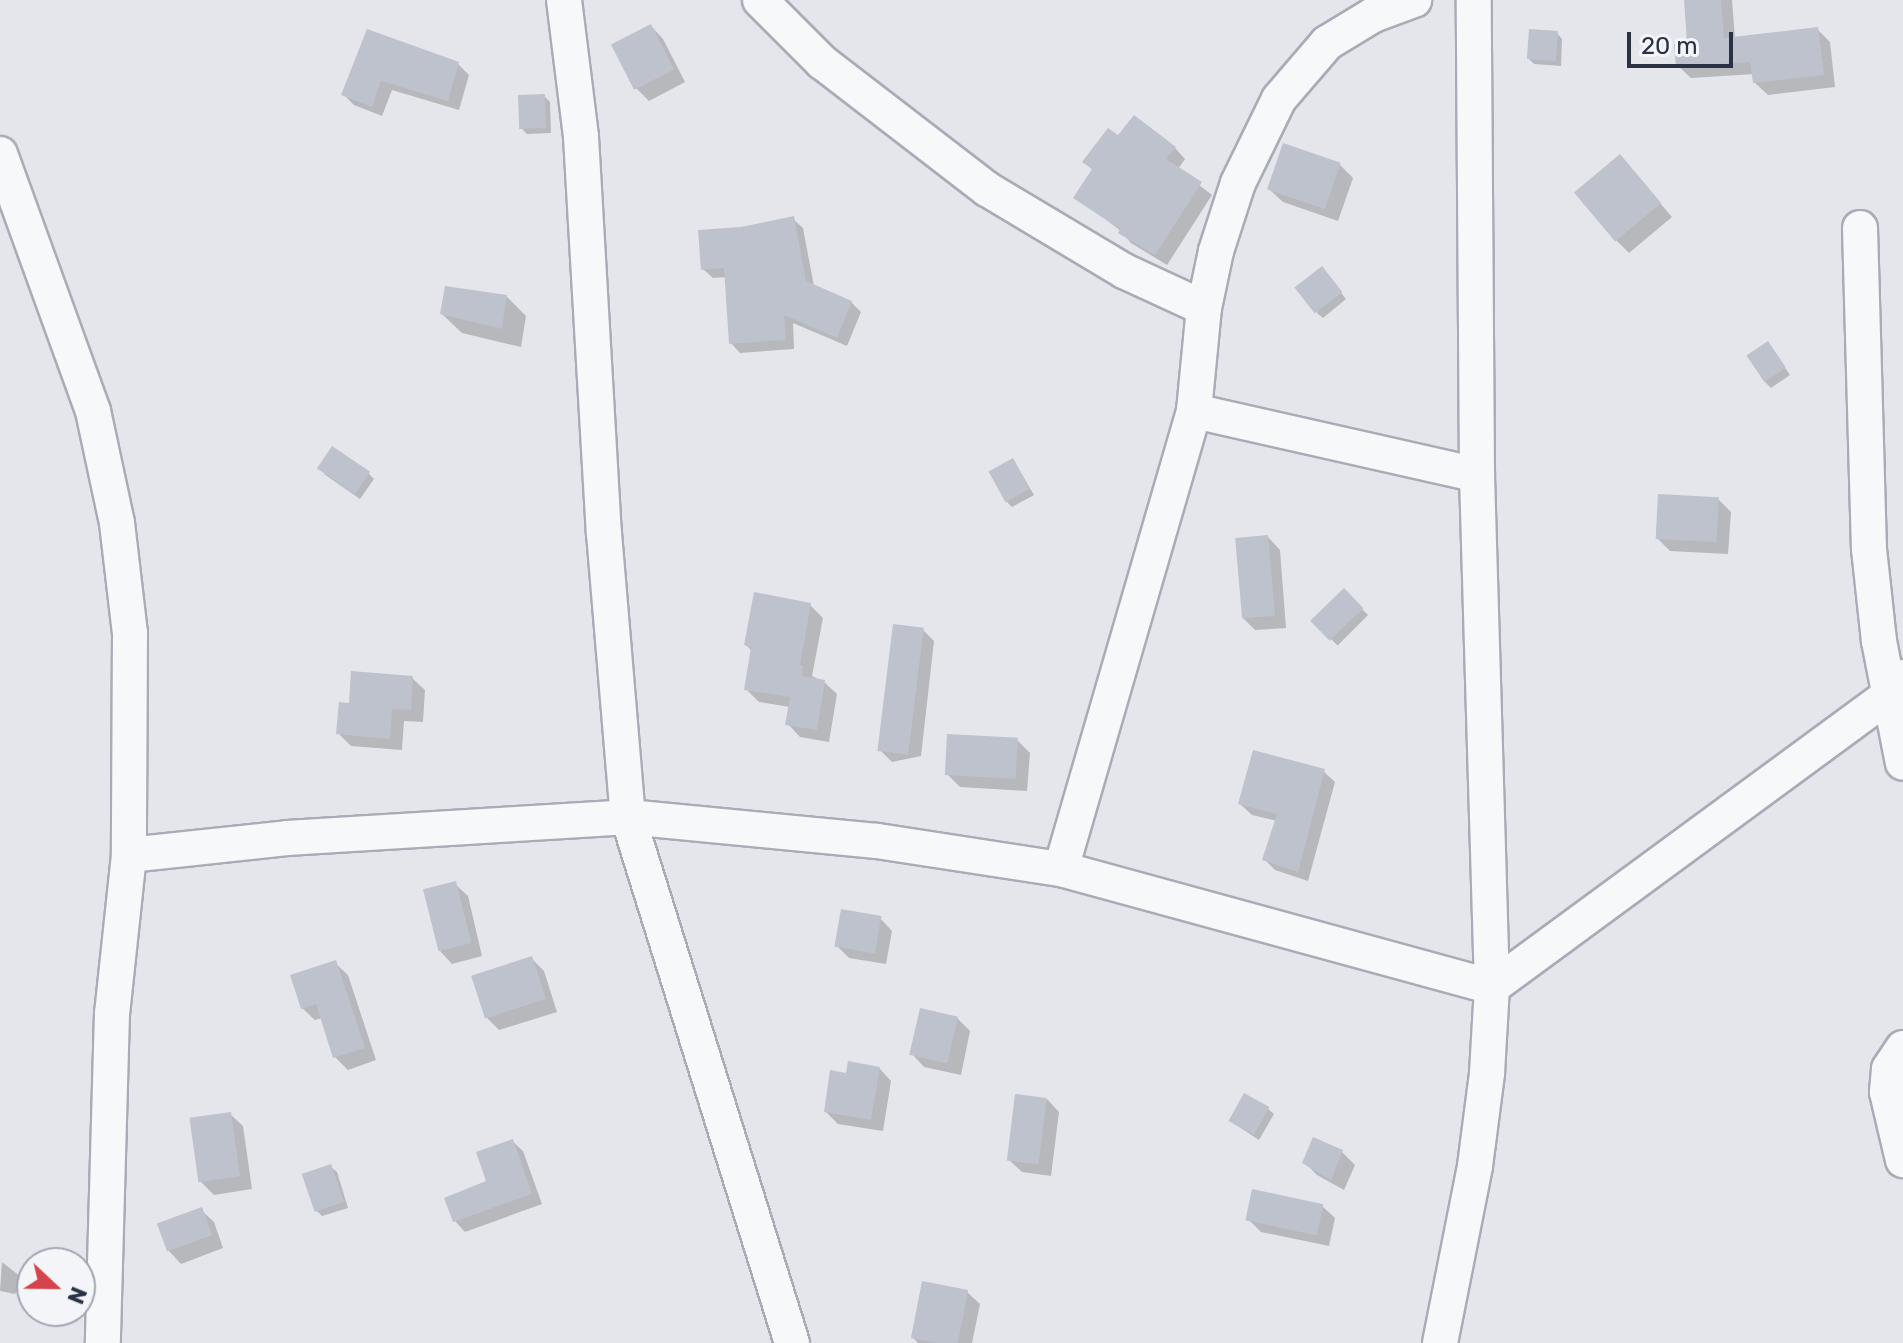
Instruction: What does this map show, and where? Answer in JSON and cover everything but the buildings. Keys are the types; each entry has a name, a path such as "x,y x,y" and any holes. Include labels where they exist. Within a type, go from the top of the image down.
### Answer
{"street":[{"path":"564,0 581,137 604,533 628,817 792,1343"},
{"path":"760,0 822,62 987,189 1124,271 1204,308"},
{"path":"1061,869 1194,411 1204,308 1216,251 1238,183 1279,99 1327,43 1373,15 1414,0"},
{"path":"1440,1343 1475,1166 1487,1073 1492,987 1477,475 1474,0"},
{"path":"0,154 93,411 117,523 130,633 129,855 112,1013 103,1343"},
{"path":"1860,228 1869,549 1896,686 1903,763"},
{"path":"1194,411 1477,475"},
{"path":"1492,987 1896,686"},
{"path":"129,855 287,838 628,817 877,841 1061,869 1492,987"},
{"path":"1903,1048 1889,1069 1887,1092 1903,1160"}]}
